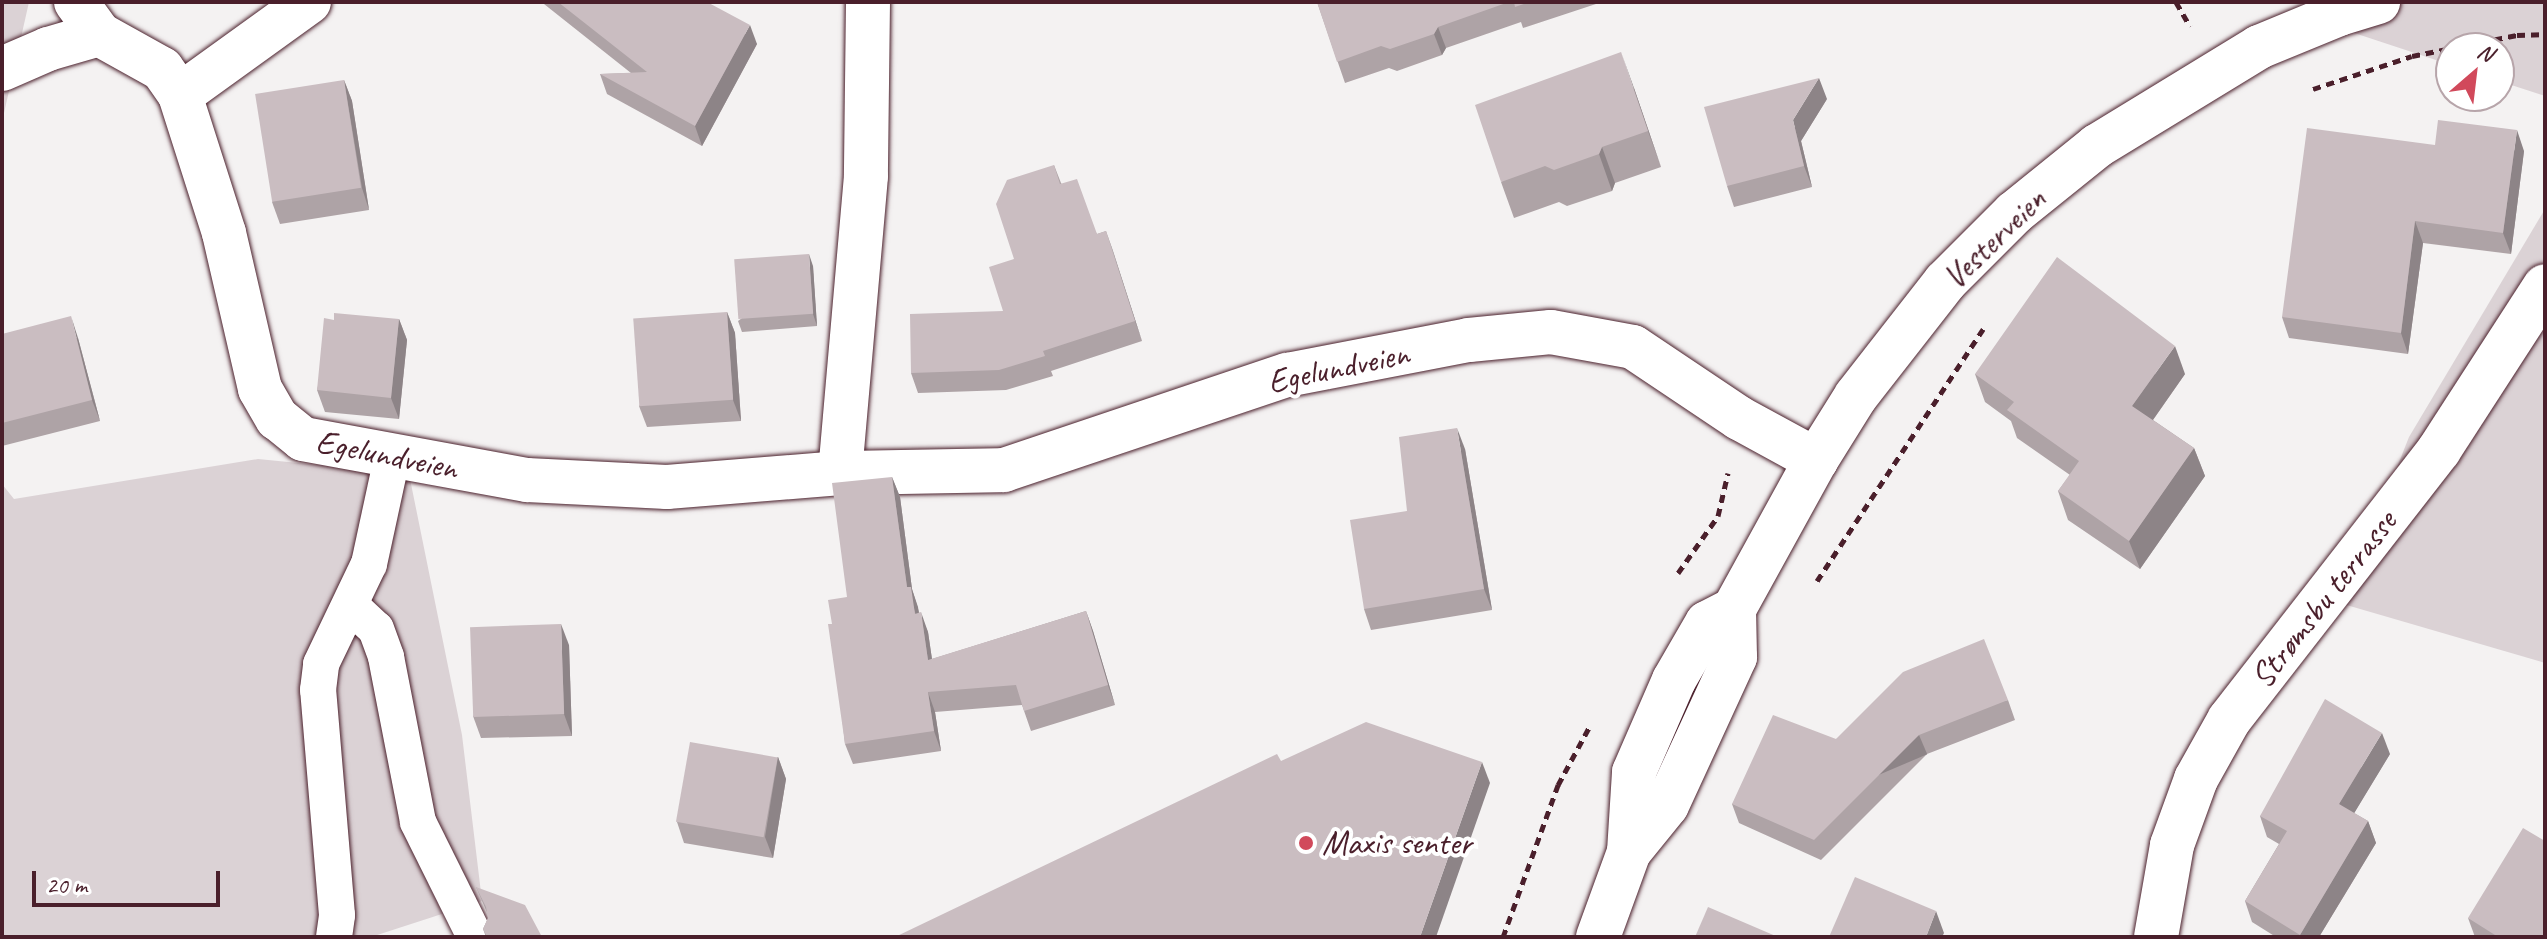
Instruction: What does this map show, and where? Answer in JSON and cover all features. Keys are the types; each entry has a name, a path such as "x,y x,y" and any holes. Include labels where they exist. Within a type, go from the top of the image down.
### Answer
{"street":[{"path":"180,95 309,2"},
{"path":"840,473 866,176 868,2"},
{"name":"Vesterveien","path":"1598,937 1629,852 1667,805 1735,657 1734,609 1816,460 1856,396 1945,282 2014,213 2097,146 2259,47 2339,14 2378,2"},
{"path":"2,69 48,49 87,18"},
{"name":"Egelundveien","path":"87,18 162,69 180,95 224,233 260,389 277,418 303,439 392,458 527,480 667,487 840,473 1004,470 1287,375 1469,340 1551,332 1633,347 1739,418 1816,460"},
{"name":"Strømsbu terrasse","path":"2156,937 2172,845 2196,779 2229,720 2439,450 2545,286"}],"lane":[{"path":"334,937 337,915 318,690 321,664 369,564 392,458"},
{"path":"350,605 376,629 386,657 418,822 475,937"}],"path":[{"path":"2176,2 2191,27"},
{"path":"2300,93 2412,56 2517,35 2545,34"},
{"path":"1812,588 1984,327"}],"shaded area":[{"path":"2,2 29,2 2,122"},
{"path":"2351,2 2545,2 2545,96 2515,86 2515,32 2435,32 2435,60 2330,25"},
{"path":"2545,209 2545,663 2343,604 2409,437"},
{"path":"258,459 409,474 462,735 482,901 371,937 2,937 2,484 14,499"}],"building":[{"path":"558,2 707,2 750,25 695,126 600,74 647,72"},
{"path":"1317,2 1509,2 1438,27 1434,34 1390,49 1381,46 1337,62"},
{"path":"1621,52 1648,131 1602,147 1599,154 1554,170 1545,166 1501,182 1475,105"},
{"path":"1819,78 1793,120 1804,166 1727,186 1704,107"},
{"path":"344,80 361,188 272,202 255,94"},
{"path":"2438,120 2517,130 2503,233 2415,221 2401,333 2282,317 2307,128 2435,145"},
{"path":"1054,165 1060,184 1077,179 1097,234 1106,231 1135,321 1043,351 1045,356 999,370 911,373 910,314 1003,311 989,267 1014,259 996,204 1007,180"},
{"path":"809,254 813,314 738,319 734,259"},
{"path":"2057,257 2175,346 2132,406 2194,448 2129,541 2058,491 2079,461 2007,410 2014,402 1975,374"},
{"path":"727,312 733,400 639,406 633,319"},
{"path":"334,313 399,319 391,398 317,390 324,318 334,320"},
{"path":"71,316 92,400 2,423 2,334"},
{"path":"1457,428 1484,589 1364,609 1350,520 1407,511 1399,437"},
{"path":"892,477 907,587 911,587 915,614 921,612 928,660 1086,611 1108,685 1024,711 1016,685 928,692 934,731 845,744 828,624 832,624 828,600 847,597 832,483"},
{"path":"561,624 564,714 473,717 470,627"},
{"path":"1984,639 2008,700 1919,735 1814,840 1732,804 1773,715 1836,739 1903,672"},
{"path":"2325,699 2382,733 2339,804 2368,821 2300,935 2245,901 2287,831 2260,816"},
{"name":"Maxis senter","path":"1366,722 1482,762 1420,937 895,937 1277,754 1281,761"},
{"path":"690,742 778,757 764,837 676,822"},
{"path":"2523,828 2545,841 2545,937 2494,937 2468,918"},
{"path":"1855,877 1936,911 1926,937 1829,937"},
{"path":"476,887 525,905 542,937 487,937 483,929 488,918 486,907"},
{"path":"1708,907 1778,937 1695,937"}],"place":[{"name":"Maxis senter","path":"1306,843"}]}
